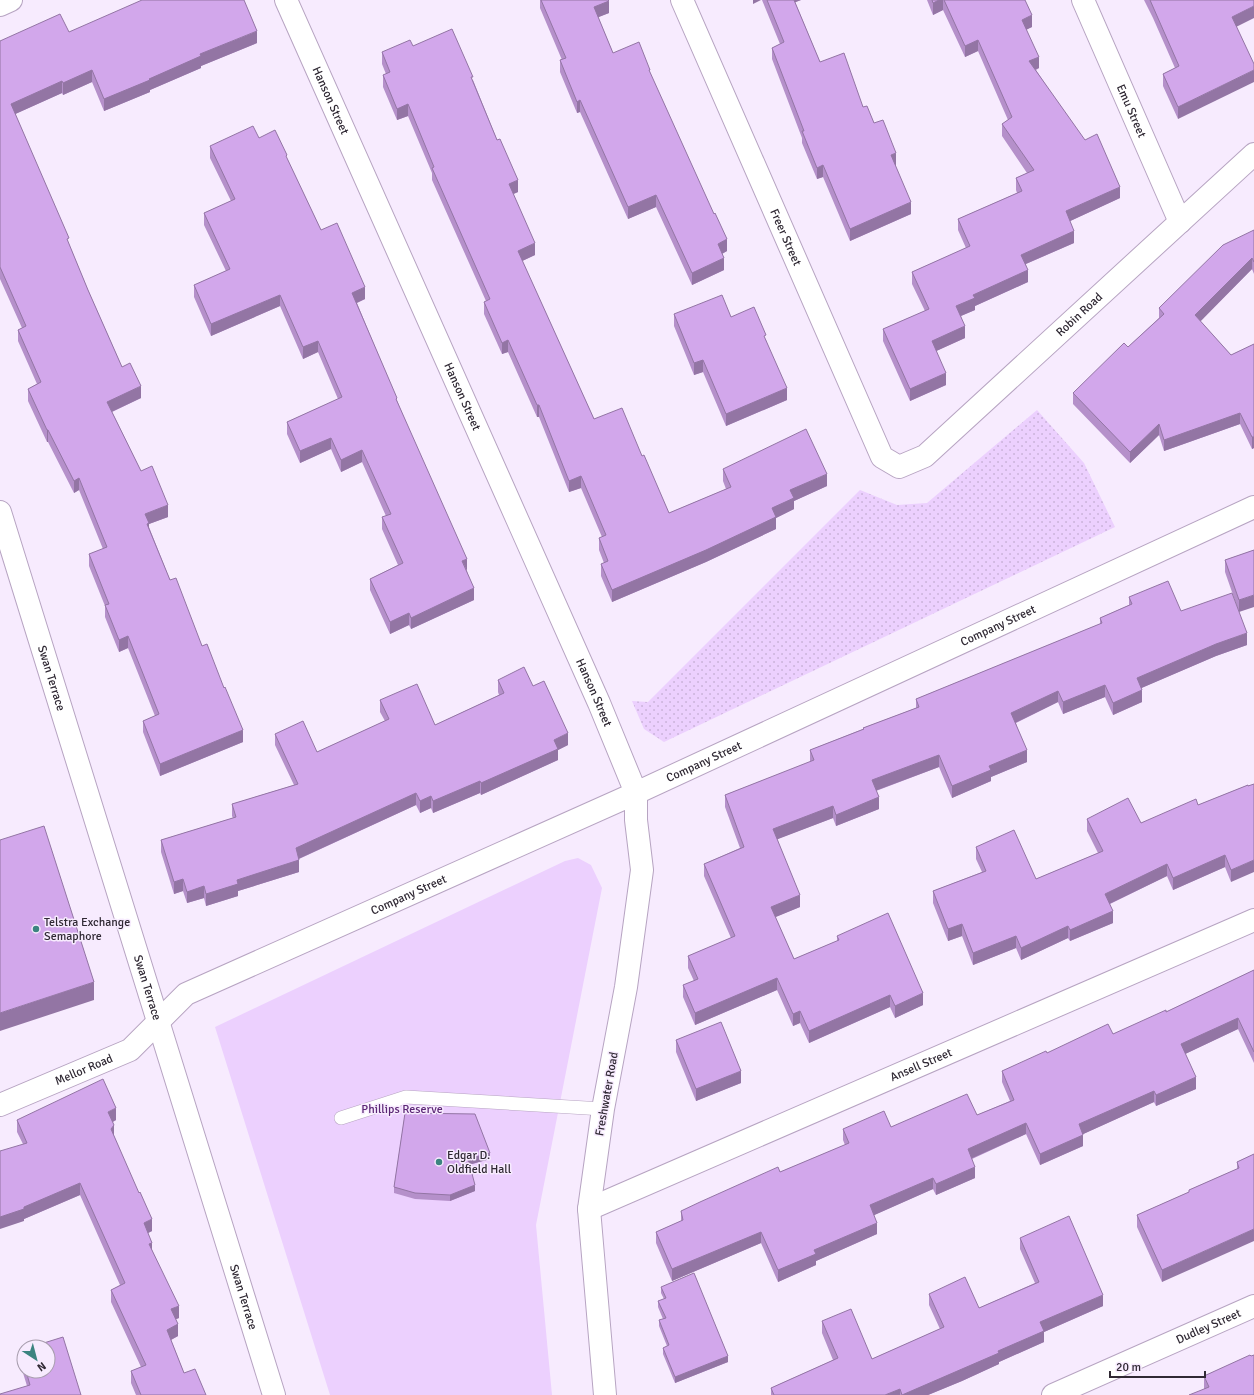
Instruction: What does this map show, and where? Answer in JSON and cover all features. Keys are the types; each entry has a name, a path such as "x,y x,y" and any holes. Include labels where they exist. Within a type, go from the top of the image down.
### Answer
{"street":[{"path":"0,5 11,0"},
{"name":"Hanson Street","path":"286,0 599,703 636,793"},
{"name":"Freer Street","path":"682,0 882,457 899,467"},
{"name":"Emu Street","path":"1083,0 1180,222"},
{"name":"Robin Road","path":"899,467 925,456 1254,154"},
{"name":"Company Street","path":"159,1022 186,994 636,793 1254,508"},
{"name":"Swan Terrace","path":"0,512 6,551 159,1022 274,1395"},
{"name":"Freshwater Road","path":"605,1395 588,1209 603,1109 626,986 642,870 636,820 636,793"},
{"name":"Ansell Street","path":"588,1209 1254,920"},
{"name":"Mellor Road","path":"0,1105 130,1050 159,1022"},
{"name":"Dudley Street","path":"1053,1395 1254,1306"}],"lane":[{"path":"341,1118 406,1097 603,1109"}],"green space":[{"path":"1037,410 1084,463 1115,527 664,742 644,729 632,701 648,702 860,490 897,505 927,503"},
{"name":"Phillips Reserve","path":"578,858 591,865 602,888 536,1225 552,1395 330,1395 215,1027 565,861"}],"building":[{"path":"142,0 244,0 257,31 200,54 201,56 149,79 150,80 104,99 92,70 63,83 62,81 11,104 69,238 67,239 88,290 122,367 130,363 141,386 107,402 141,471 152,466 168,505 145,514 149,523 147,524 170,580 176,578 202,646 207,644 224,688 225,687 243,730 160,764 143,721 159,714 128,636 119,640 105,605 109,604 89,554 107,547 79,478 74,481 47,430 28,389 41,382 18,330 26,326 0,267 0,41 60,14 69,32"},
{"path":"541,0 608,0 609,1 594,7 613,53 639,42 649,70 714,214 715,213 727,239 718,244 724,258 692,273 656,195 628,207 580,100 577,102 560,60 566,58"},
{"path":"767,0 794,0 820,62 844,53 863,107 867,106 874,123 883,120 896,153 891,155 911,202 850,229 823,165 817,168 802,131 804,131 772,48 784,42"},
{"path":"932,0 939,0 933,3"},
{"path":"944,0 1025,0 1032,15 1022,20 1039,57 1029,61 1085,140 1097,134 1120,187 1066,211 1074,231 1021,255 1028,270 973,295 975,298 956,306 965,326 932,341 946,373 910,389 883,329 929,309 912,272 970,246 958,219 1022,191 1016,178 1034,170 1002,124 1012,117 978,40 965,46"},
{"path":"1150,0 1254,0 1254,6 1232,17 1254,64 1254,70 1178,107 1163,74 1179,66"},
{"path":"452,29 473,77 471,77 497,140 500,139 518,180 509,184 535,243 518,251 594,419 622,408 642,456 644,455 669,513 731,487 723,469 806,429 827,474 790,490 794,498 772,508 776,517 706,550 612,590 601,564 608,561 599,538 606,535 581,476 569,481 539,405 537,405 508,340 502,343 484,302 490,299 432,168 434,167 408,104 397,109 383,75 390,72 382,52 410,40 413,46"},
{"path":"253,126 259,138 275,130 321,230 337,223 365,287 352,293 397,398 396,399 467,559 462,561 474,588 411,618 409,613 390,622 370,579 403,563 382,517 391,514 362,450 341,460 331,438 300,451 287,422 342,397 318,341 303,347 280,295 211,324 194,285 230,269 204,213 235,199 210,146"},
{"path":"1254,230 1254,262 1252,258 1195,315 1231,355 1254,344 1254,437 1252,437 1240,413 1164,440 1159,424 1130,452 1073,393 1124,343 1128,347 1164,314 1159,308 1223,245"},
{"path":"722,295 731,317 754,307 766,335 764,336 787,388 726,414 703,360 694,363 674,314"},
{"path":"1254,550 1254,595 1239,600 1225,560"},
{"path":"1168,581 1181,611 1232,593 1247,633 1216,644 1137,678 1142,690 1113,703 1105,685 1063,702 1058,691 1011,713 1027,750 989,766 991,770 952,786 939,755 872,780 879,797 836,815 833,806 773,829 800,895 771,907 794,959 839,940 837,936 888,913 923,993 895,1006 890,995 809,1031 800,1011 793,1014 777,978 695,1013 683,985 698,979 688,956 735,936 704,864 744,847 725,795 814,760 810,750 919,707 916,699 1102,623 1100,618 1132,604 1129,597"},
{"path":"524,667 533,686 544,681 568,733 554,740 558,749 481,783 480,781 433,801 431,796 420,801 416,793 296,848 299,860 237,880 238,884 206,894 204,886 187,892 183,879 174,882 161,840 236,817 232,804 298,784 275,734 303,721 317,752 389,719 380,700 417,684 435,725 504,693 498,680"},
{"path":"1254,784 1254,860 1231,870 1225,855 1173,878 1167,864 1105,894 1113,911 1070,930 1068,926 1021,948 1016,936 973,953 962,924 948,929 933,891 986,871 976,847 1014,830 1036,879 1103,851 1087,819 1128,798 1141,823 1196,799 1198,805"},
{"name":"Telstra Exchange Semaphore","path":"44,826 94,982 0,1013 0,840"},
{"path":"1254,970 1254,1052 1238,1018 1181,1044 1196,1077 1156,1095 1154,1091 1079,1124 1083,1135 1040,1154 1026,1123 968,1149 975,1167 936,1184 933,1178 870,1205 877,1223 814,1250 816,1254 778,1270 761,1232 672,1269 656,1232 683,1220 681,1211 778,1167 780,1172 849,1143 843,1129 884,1111 891,1127 967,1094 977,1115 1014,1100 1002,1071 1046,1051 1047,1053 1108,1024 1113,1034 1166,1010 1166,1012"},
{"path":"721,1022 741,1071 696,1089 676,1040"},
{"path":"103,1079 116,1108 108,1112 114,1125 111,1129 152,1219 144,1223 152,1243 149,1244 179,1306 171,1309 178,1324 167,1330 184,1373 195,1369 206,1395 141,1395 131,1371 146,1365 111,1290 125,1283 80,1183 24,1207 24,1209 0,1217 0,1151 27,1143 17,1120"},
{"name":"Edgar D. Oldfield Hall","path":"405,1113 475,1114 490,1153 468,1159 475,1185 450,1195 415,1193 394,1187"},
{"path":"1254,1154 1254,1229 1162,1270 1137,1215 1239,1168 1237,1162"},
{"path":"1069,1216 1103,1295 1040,1322 1044,1331 998,1351 999,1353 902,1395 900,1389 885,1395 774,1395 771,1388 838,1358 822,1321 851,1309 872,1359 944,1327 929,1294 965,1277 979,1308 1039,1282 1020,1238"},
{"path":"694,1273 728,1356 675,1377 663,1348 669,1345 659,1320 666,1318 658,1301 666,1298 661,1287"},
{"path":"63,1337 81,1395 0,1395 30,1385 28,1379 56,1379 56,1339"},
{"path":"1250,1355 1254,1355 1254,1395 1189,1395 1209,1387 1204,1376"}],"place":[{"name":"Telstra Exchange Semaphore","path":"36,929"},
{"name":"Edgar D. Oldfield Hall","path":"439,1162"}]}
